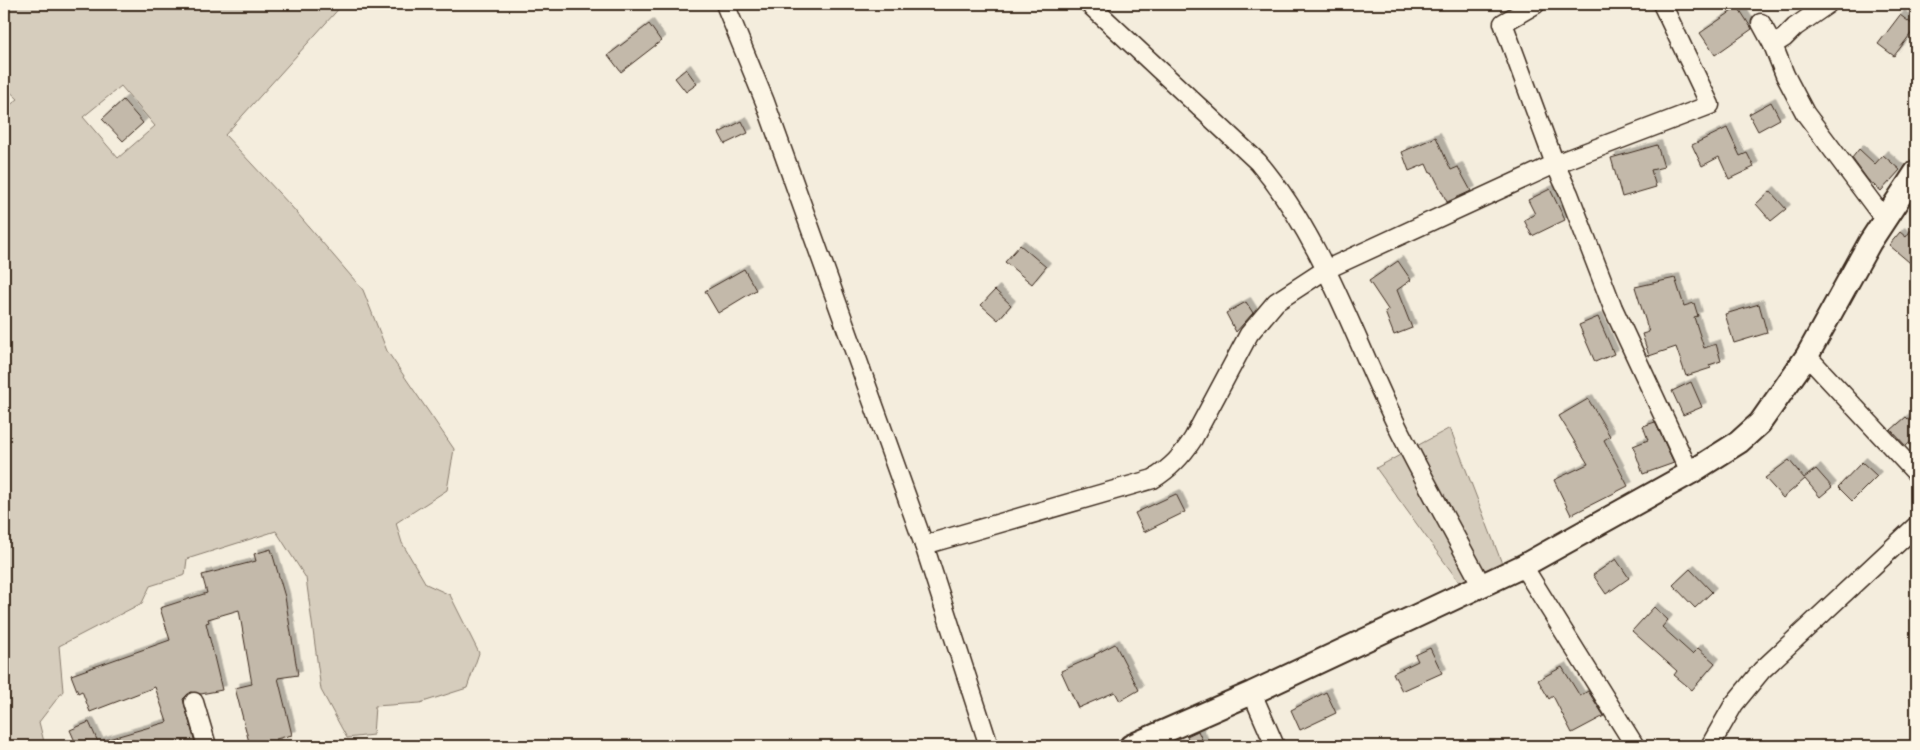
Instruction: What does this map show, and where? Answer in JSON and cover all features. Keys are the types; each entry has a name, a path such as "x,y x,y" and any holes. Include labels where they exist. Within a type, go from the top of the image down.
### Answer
{"street":[{"path":"725,4 765,102 924,545 989,746"},
{"path":"1089,4 1258,162 1277,185 1325,270 1400,432 1482,586"},
{"path":"1536,4 1502,23 1555,164 1570,194 1613,308 1690,474"},
{"path":"924,545 1154,479 1183,454 1193,439 1249,334 1276,302 1325,270 1555,164 1710,105 1662,4"},
{"path":"1773,45 1828,4"},
{"path":"1761,22 1805,114 1885,220"},
{"path":"1131,746 1252,694 1523,566 1690,474 1739,442 1760,423 1807,356 1870,242 1916,172"},
{"path":"1807,356 1916,473"},
{"path":"1710,746 1734,704 1762,670 1916,526"},
{"path":"1523,566 1635,746"},
{"path":"1252,694 1275,746"},
{"path":"194,702 207,746"}],"shaded area":[{"path":"4,4 343,4 225,135 291,206 363,290 387,351 454,449 447,490 396,523 402,543 426,584 450,595 479,653 467,688 420,703 375,706 373,735 347,738 321,690 306,578 276,531 187,559 185,575 150,586 142,603 59,646 63,691 39,722 45,746 4,746 4,110 18,99 4,86","holes":["121,86 155,126 118,158 83,117"]},
{"path":"1450,428 1506,574 1467,593 1376,468"}],"building":[{"path":"1738,7 1752,29 1715,55 1700,33"},
{"path":"1900,15 1916,27 1894,56 1878,44"},
{"path":"649,24 661,41 621,72 608,55"},
{"path":"686,69 697,84 686,92 675,78"},
{"path":"123,100 143,123 123,141 102,119"},
{"path":"1771,102 1780,119 1758,131 1749,114"},
{"path":"742,121 748,133 725,144 719,133"},
{"path":"1727,128 1740,156 1747,153 1754,167 1729,179 1719,157 1702,166 1692,145"},
{"path":"1436,137 1451,170 1458,167 1471,191 1447,202 1426,164 1409,171 1402,152"},
{"path":"1657,145 1664,167 1651,170 1656,187 1622,197 1611,158"},
{"path":"1859,149 1875,164 1883,155 1900,170 1881,191 1868,180 1852,158"},
{"path":"1550,189 1565,220 1532,236 1524,220 1535,214 1528,200"},
{"path":"1770,191 1786,209 1771,221 1756,204"},
{"path":"1916,223 1916,268 1889,245 1900,232 1906,237"},
{"path":"1020,245 1046,267 1032,284 1005,262"},
{"path":"1398,261 1411,280 1397,290 1412,328 1394,335 1385,312 1389,311 1369,281"},
{"path":"744,269 756,290 718,313 705,291"},
{"path":"1675,278 1684,306 1694,303 1698,316 1694,317 1704,348 1716,344 1721,361 1709,365 1711,368 1686,376 1676,347 1649,356 1642,334 1649,332 1635,287"},
{"path":"995,290 1011,305 998,320 981,305"},
{"path":"1246,302 1253,313 1236,332 1226,313"},
{"path":"1759,304 1767,333 1734,343 1725,314"},
{"path":"1598,317 1614,354 1595,362 1579,325"},
{"path":"1691,382 1702,407 1683,415 1672,391"},
{"path":"1588,399 1610,436 1604,440 1628,486 1571,515 1554,480 1588,464 1559,416"},
{"path":"1916,410 1916,437 1906,446 1891,430 1906,417 1908,419"},
{"path":"1655,422 1674,463 1643,474 1633,446 1648,440 1643,426"},
{"path":"1789,460 1804,478 1816,469 1832,487 1820,497 1805,479 1783,498 1765,478"},
{"path":"1862,462 1877,476 1852,501 1838,487"},
{"path":"1176,494 1185,512 1144,532 1135,513"},
{"path":"271,549 285,597 298,675 278,678 292,735 276,739 277,746 250,746 235,688 252,684 239,610 208,619 209,622 206,623 222,690 201,694 191,692 183,699 196,746 77,746 70,730 89,722 98,742 167,722 155,687 90,712 82,691 78,693 71,675 170,640 160,608 207,593 202,575 256,561 254,554"},
{"path":"1616,559 1629,578 1606,594 1593,575"},
{"path":"1690,569 1712,592 1695,608 1673,585"},
{"path":"1654,607 1668,620 1662,627 1692,654 1698,648 1715,663 1692,690 1674,675 1677,671 1632,631"},
{"path":"1115,644 1139,690 1120,701 1115,692 1078,708 1061,671 1095,656"},
{"path":"1430,648 1442,673 1402,691 1393,673 1418,661 1415,655"},
{"path":"1562,667 1580,696 1588,691 1604,716 1572,733 1553,696 1549,699 1538,680"},
{"path":"1326,692 1336,713 1300,730 1291,710"},
{"path":"1198,731 1205,746 1191,746 1187,736"}]}
